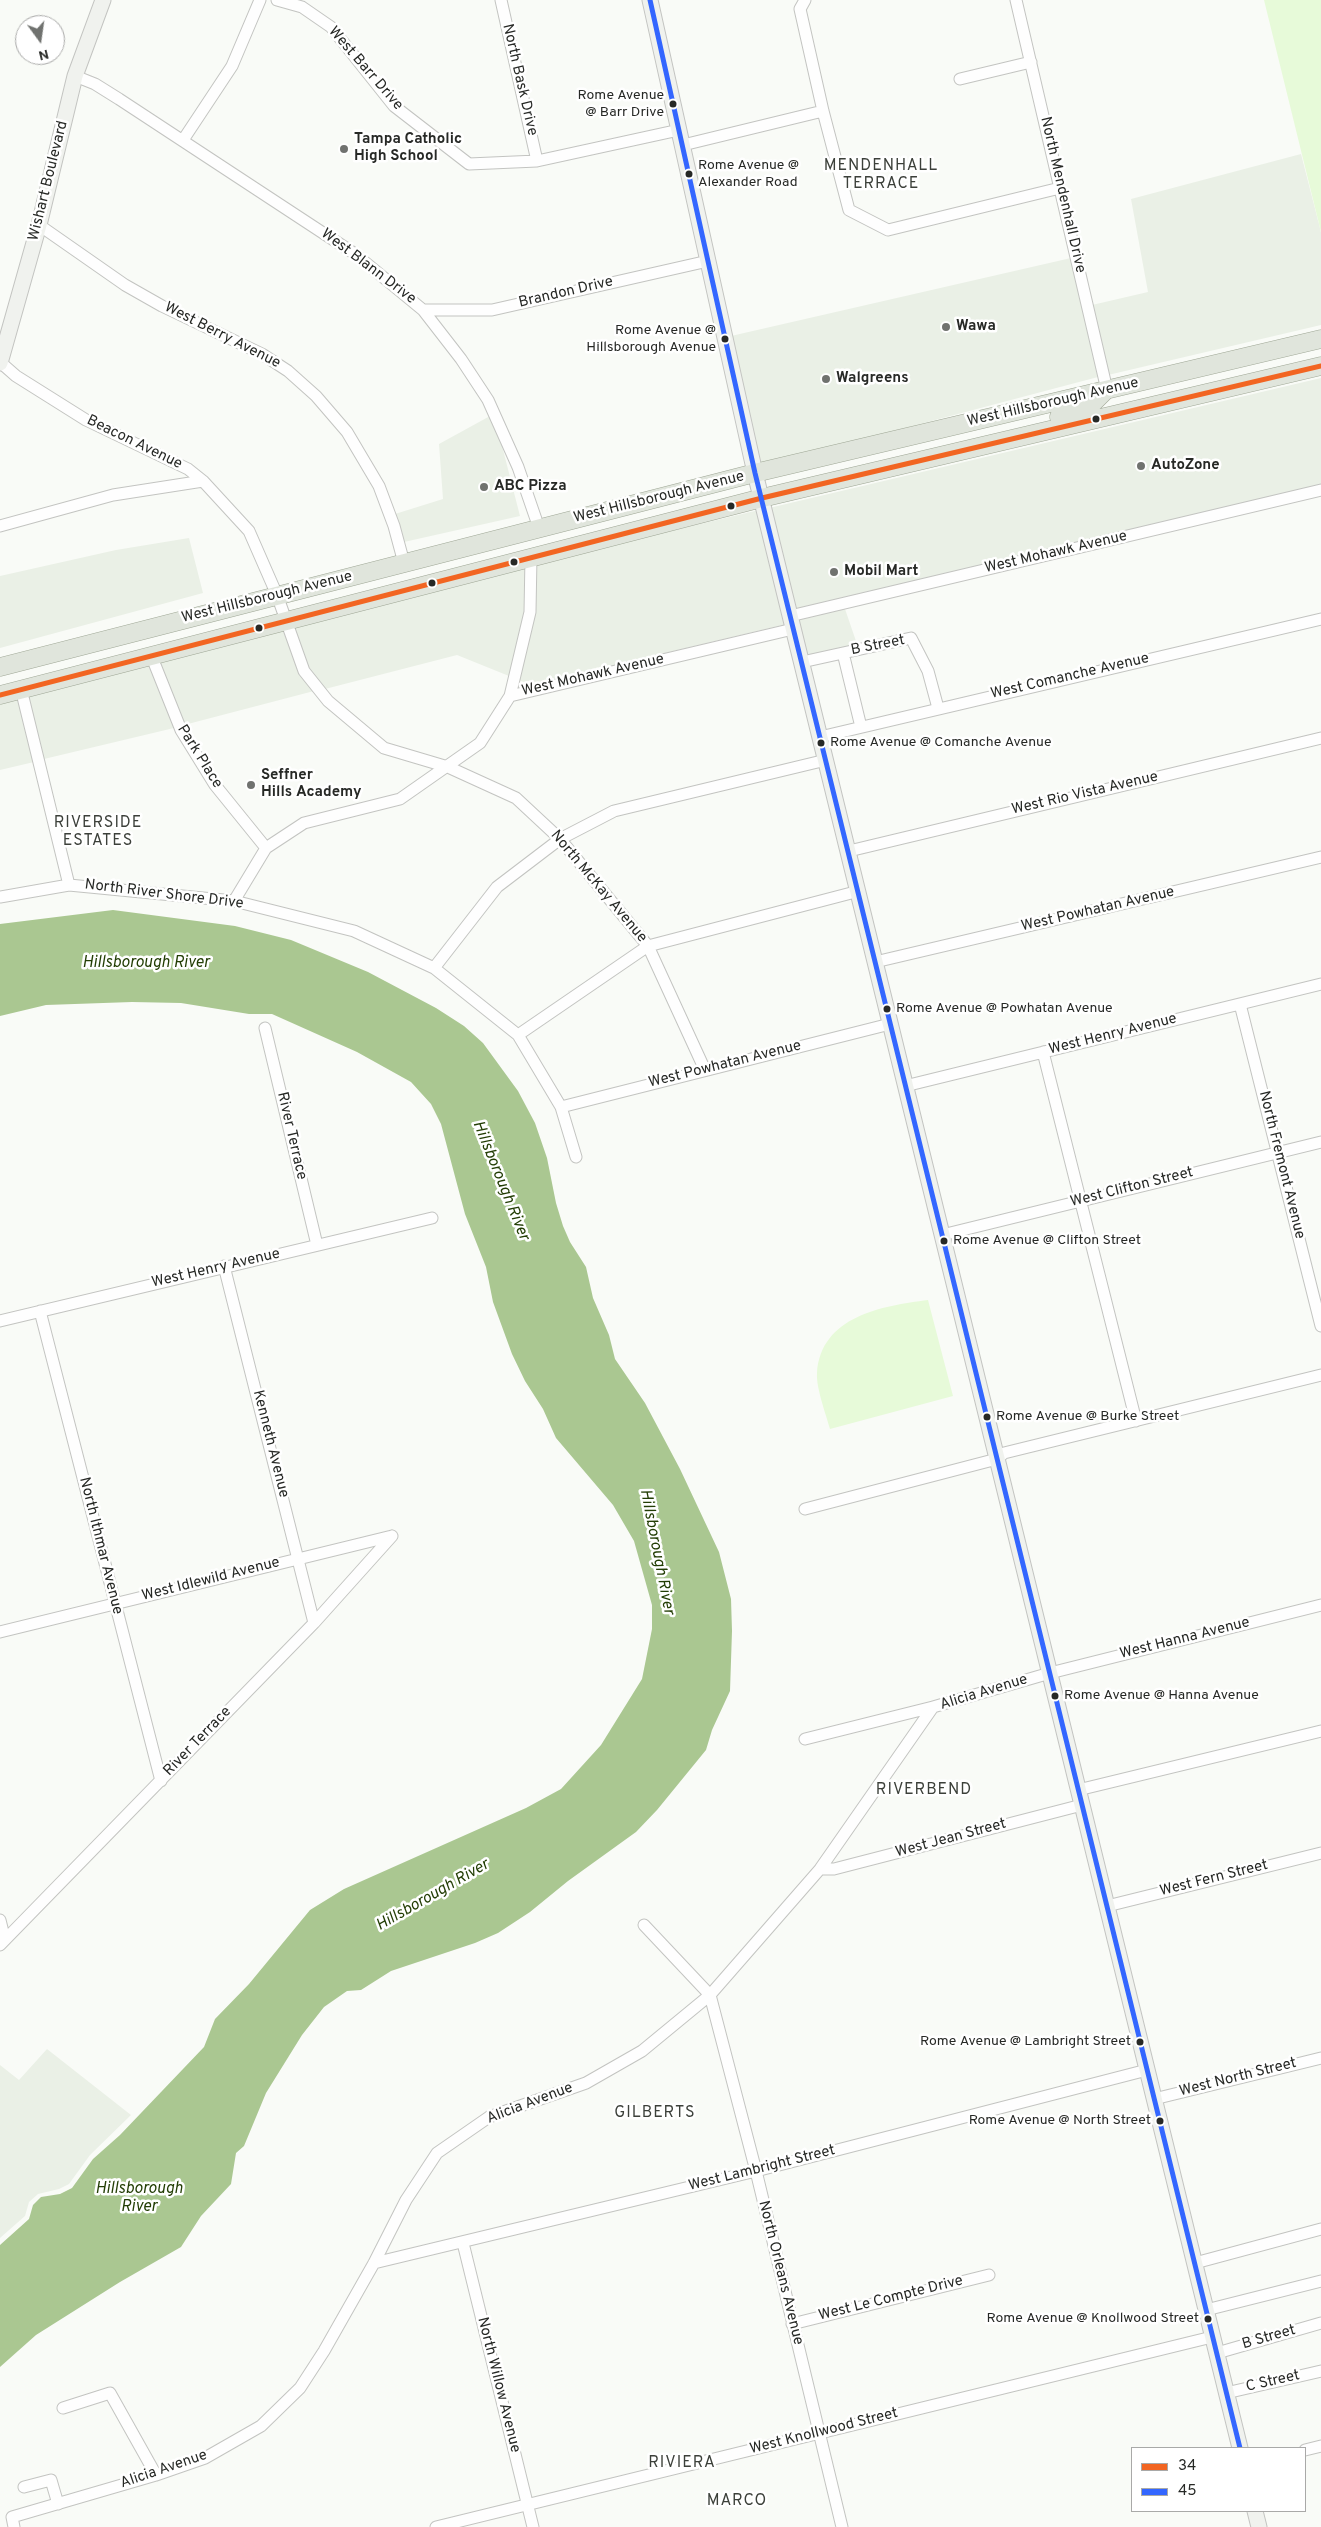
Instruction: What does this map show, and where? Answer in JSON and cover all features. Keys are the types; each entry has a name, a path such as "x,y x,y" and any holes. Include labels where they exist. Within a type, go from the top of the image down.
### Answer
{"main road":[{"name":"West Hillsborough Avenue","path":"0,667 756,473 1321,339"},
{"path":"1250,383 1252,376 1259,372 1321,354"},
{"name":"West Hillsborough Avenue","path":"0,694 762,498 1321,366"},
{"path":"995,444 1009,432 1025,425 1088,408 1106,390"},
{"path":"531,557 545,542 587,530 622,507"},
{"path":"414,587 430,572 514,550 539,528"}],"street":[{"name":"Wishart Boulevard","path":"0,363 39,225 75,76 103,0"},
{"path":"183,140 232,66 260,0"},
{"name":"West Barr Drive","path":"277,0 302,7 330,27 394,106 470,164 537,161 679,130"},
{"name":"North Bask Drive","path":"501,0 537,161"},
{"path":"650,0 762,498 1240,2447"},
{"path":"805,0 800,9 823,111 850,210 888,230 1060,188"},
{"name":"North Mendenhall Drive","path":"1016,0 1106,390"},
{"path":"960,79 1031,62"},
{"name":"West Blann Drive","path":"75,76 95,84 355,254 423,310 461,359 488,400 518,467 539,528"},
{"path":"683,145 823,111"},
{"name":"West Berry Avenue","path":"39,225 125,285 162,306 262,354 288,371 316,396 347,432 379,486 404,563"},
{"name":"Brandon Drive","path":"423,310 492,310 708,261"},
{"name":"Beacon Avenue","path":"0,363 16,376 86,420 188,469 203,481 249,531 277,595"},
{"path":"0,526 113,495 203,481"},
{"name":"West Mohawk Avenue","path":"234,901 266,848 304,824 400,799 480,743 510,696 792,622 1321,490"},
{"path":"510,696 530,612 531,557"},
{"name":"North McKay Avenue","path":"277,595 304,671 328,701 384,748 448,767 516,798 560,839 648,946 705,1070"},
{"name":"West Comanche Avenue","path":"820,737 1321,619"},
{"name":"B Street","path":"802,662 911,638 928,671 938,708"},
{"path":"843,653 861,727"},
{"name":"Park Place","path":"151,655 180,730 215,785 266,848"},
{"path":"21,688 69,884"},
{"name":"West Rio Vista Avenue","path":"849,851 1321,738"},
{"path":"434,968 497,887 560,839 614,811 826,760"},
{"name":"West Powhatan Avenue","path":"875,962 1321,857"},
{"name":"North River Shore Drive","path":"0,897 69,884 234,901 354,931 434,968 518,1034 561,1107 576,1157"},
{"path":"518,1034 648,946 859,891"},
{"name":"West Henry Avenue","path":"905,1086 1321,984"},
{"name":"North Fremont Avenue","path":"1240,1004 1321,1326"},
{"name":"West Powhatan Avenue","path":"561,1107 890,1024"},
{"name":"River Terrace","path":"265,1028 317,1245"},
{"path":"1044,1052 1136,1421"},
{"name":"West Clifton Street","path":"942,1235 1321,1142"},
{"name":"West Henry Avenue","path":"0,1321 224,1266 432,1218"},
{"name":"Kenneth Avenue","path":"224,1266 314,1623"},
{"name":"North Ithmar Avenue","path":"40,1311 114,1604 161,1780"},
{"path":"805,1509 997,1459 1004,1453 1321,1375"},
{"name":"River Terrace","path":"2,1942 314,1623 392,1536"},
{"name":"West Idlewild Avenue","path":"0,1632 392,1536"},
{"name":"West Hanna Avenue","path":"1050,1673 1321,1605"},
{"name":"Alicia Avenue","path":"13,2522 58,2504 156,2475 205,2458 261,2426 300,2388 324,2351 374,2263 406,2200 437,2153 489,2117 586,2083 642,2051 710,1995 820,1869 934,1707 1050,1673"},
{"path":"805,1739 934,1707"},
{"name":"West Jean Street","path":"820,1869 834,1870 1080,1797 1321,1731"},
{"name":"West Fern Street","path":"1107,1906 1321,1853"},
{"path":"0,1920 2,1942"},
{"name":"North Orleans Avenue","path":"644,1926 710,1995 756,2171 842,2527"},
{"name":"West North Street","path":"1154,2099 1321,2058"},
{"name":"West Lambright Street","path":"374,2263 756,2171 1147,2070"},
{"path":"1195,2263 1321,2229"},
{"name":"North Willow Avenue","path":"463,2243 533,2527"},
{"name":"West Le Compte Drive","path":"792,2324 989,2275"},
{"path":"1206,2310 1321,2281"},
{"name":"B Street","path":"1217,2353 1321,2323"},
{"name":"West Knollwood Street","path":"436,2527 1212,2337"},
{"name":"C Street","path":"1226,2393 1321,2371"},
{"path":"64,2408 110,2393 156,2475"},
{"path":"1306,2450 1321,2446"},
{"path":"24,2487 51,2480 58,2504"},
{"path":"1255,2512 1259,2527"}],"shaded area":[{"path":"1264,0 1321,0 1321,232"},
{"path":"1301,154 1321,232 1321,325 1108,375 1092,305 1148,292 1131,199"},
{"path":"1071,258 1098,377 761,466 731,336"},
{"path":"1321,378 1321,485 794,609 769,508"},
{"path":"490,416 500,438 520,516 404,542 395,514 443,499 439,444"},
{"path":"759,510 787,624 531,685 519,680 536,563"},
{"path":"189,538 203,593 0,648 0,576 116,550"},
{"path":"526,565 525,611 509,676 457,655 325,689 309,668 292,626"},
{"path":"845,609 857,644 805,656 796,620"},
{"path":"282,628 300,673 314,691 184,725 159,661"},
{"path":"149,663 174,728 44,759 28,695"},
{"path":"18,697 34,762 0,770 0,703"},
{"path":"928,1300 953,1396 830,1429 820,1393 817,1373 821,1354 830,1338 842,1326 857,1317 892,1306"},
{"path":"47,2049 131,2115 90,2155 69,2184 59,2189 38,2194 29,2202 25,2216 0,2238 0,2065 19,2080"}],"water":[{"name":"Hillsborough River","path":"113,910 235,926 291,940 368,972 436,1008 464,1026 483,1043 518,1091 535,1123 547,1158 556,1203 563,1226 570,1242 586,1267 593,1298 609,1335 615,1359 645,1403 680,1469 719,1552 731,1599 730,1691 712,1730 706,1750 657,1810 636,1832 568,1881 530,1912 498,1933 475,1943 391,1971 361,1990 347,1991 324,2007 302,2035 266,2093 244,2146 236,2153 231,2184 201,2216 181,2247 120,2282 36,2335 0,2367 0,2245 29,2219 33,2205 41,2197 60,2194 72,2188 93,2159 120,2135 204,2047 215,2019 249,1984 310,1910 344,1889 526,1808 561,1789 601,1745 642,1679 652,1629 652,1605 634,1541 613,1505 556,1438 543,1409 525,1381 512,1354 493,1302 486,1267 465,1214 441,1124 431,1104 411,1082 357,1052 272,1014 249,1014 181,1003 132,1002 46,1005 0,1016 0,924"}],"transit line":[{"name":"45","path":"650,0 755,473 1240,2447"},
{"name":"34","path":"0,695 762,498 1321,366"}],"place":[{"name":"Rome Avenue @ Barr Drive","path":"673,104"},
{"name":"Tampa Catholic High School","path":"344,149"},
{"name":"Rome Avenue @ Alexander Road","path":"689,174"},
{"name":"Wawa","path":"946,327"},
{"name":"Rome Avenue @ Hillsborough Avenue","path":"725,339"},
{"name":"Walgreens","path":"826,379"},
{"name":"AutoZone","path":"1141,466"},
{"name":"ABC Pizza","path":"484,487"},
{"name":"Mobil Mart","path":"834,572"},
{"name":"Rome Avenue @ Comanche Avenue","path":"821,743"},
{"name":"Seffner Hills Academy","path":"251,785"},
{"name":"Rome Avenue @ Powhatan Avenue","path":"887,1009"},
{"name":"Rome Avenue @ Clifton Street","path":"944,1241"},
{"name":"Rome Avenue @ Burke Street","path":"987,1417"},
{"name":"Rome Avenue @ Hanna Avenue","path":"1055,1696"},
{"name":"Rome Avenue @ Lambright Street","path":"1140,2042"},
{"name":"Rome Avenue @ North Street","path":"1160,2121"},
{"name":"Rome Avenue @ Knollwood Street","path":"1208,2319"}],"district":[{"name":"MENDENHALL TERRACE","path":"881,176"},
{"name":"RIVERSIDE ESTATES","path":"98,833"},
{"name":"RIVERBEND","path":"924,1791"},
{"name":"GILBERTS","path":"655,2114"},
{"name":"RIVIERA","path":"682,2464"},
{"name":"MARCO","path":"737,2502"}]}
